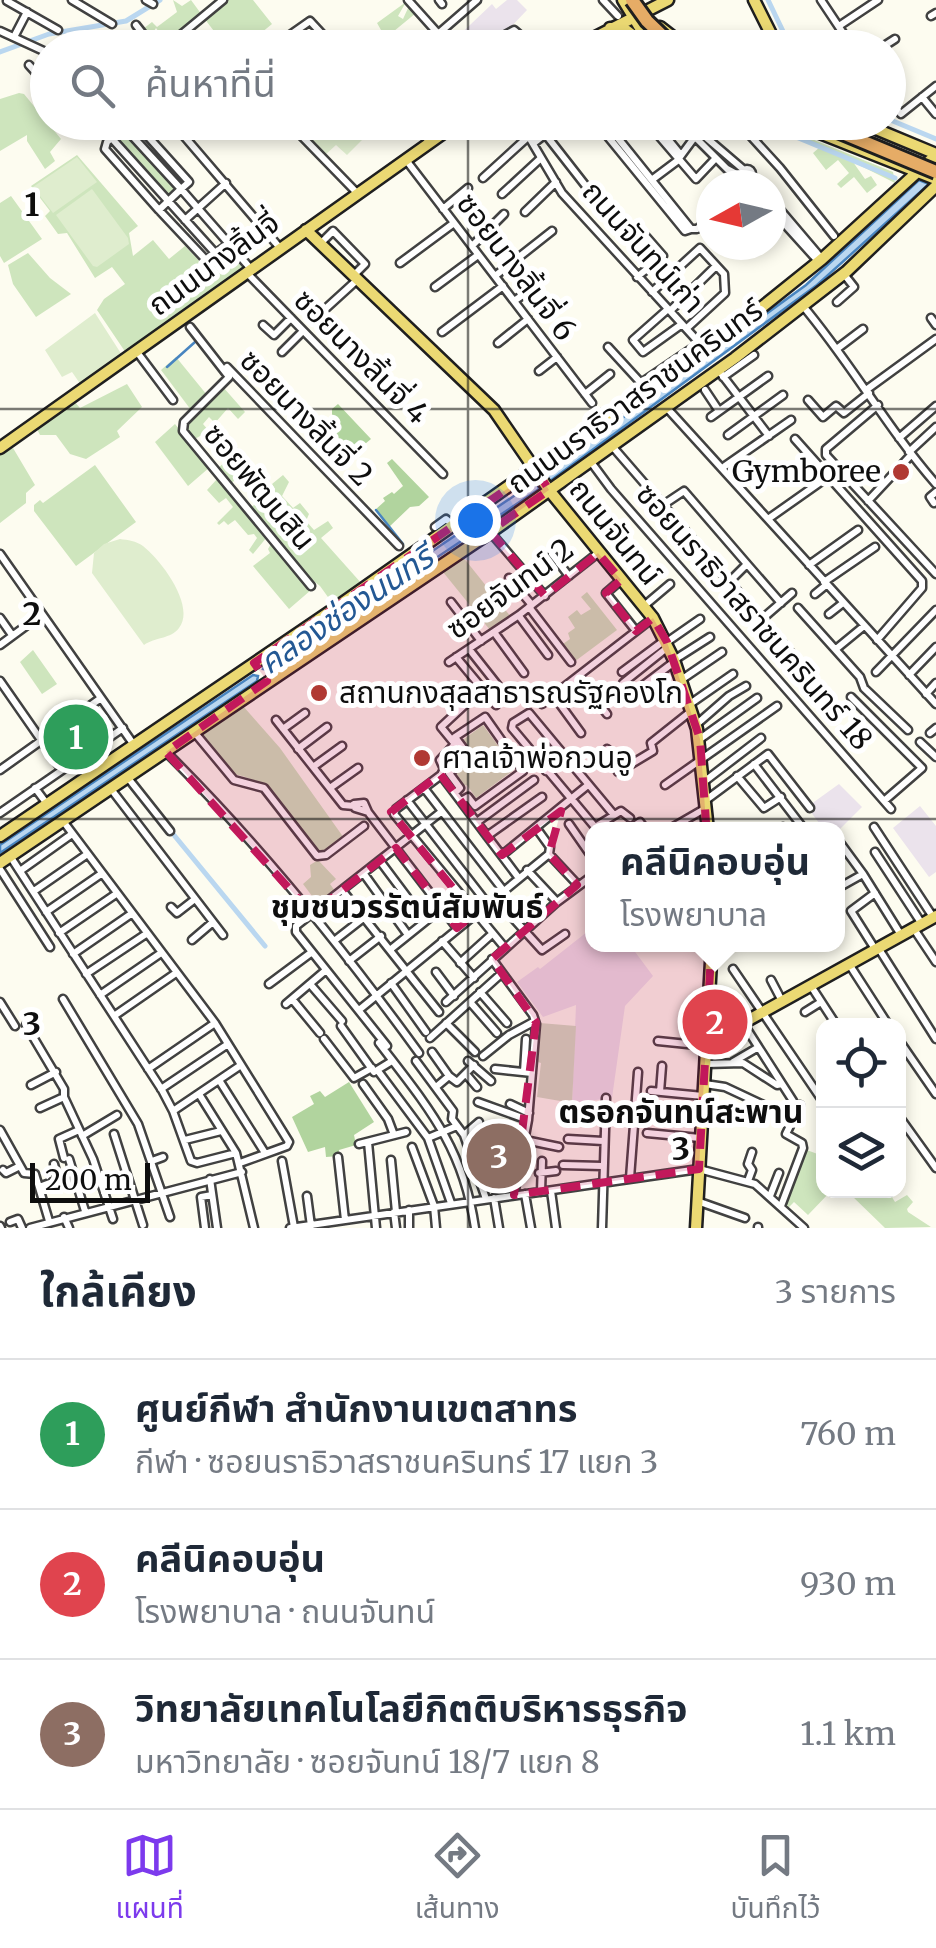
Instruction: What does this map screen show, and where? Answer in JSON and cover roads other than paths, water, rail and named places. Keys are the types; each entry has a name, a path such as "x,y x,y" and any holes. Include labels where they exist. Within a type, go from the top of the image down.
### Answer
{"highway":[{"path":"623,0 649,30"},
{"path":"632,0 656,30"},
{"path":"859,140 936,172"},
{"path":"878,140 936,164"}],"main road":[{"path":"609,28 623,0 637,15 643,30"},
{"path":"754,0 769,30"},
{"path":"606,30 664,2"},
{"path":"654,22 664,2"},
{"path":"637,15 664,30"},
{"path":"609,28 626,30"},
{"name":"ถนนนางลิ้นจี่","path":"0,448 136,351 185,322 248,270 433,140"},
{"path":"837,140 916,172 934,187"},
{"path":"905,140 933,151"},
{"name":"ถนนนราธิวาสราชนครินทร์","path":"3,862 194,732 260,672 454,526 537,472 643,386 820,260 916,172 933,151"},
{"path":"896,164 902,175 900,187"},
{"name":"ถนนนราธิวาสราชนครินทร์","path":"0,836 134,745 490,532 548,488 720,373 897,229 934,187"},
{"name":"ถนนจันทน์","path":"306,230 494,410 548,488 652,618 675,661 696,724 707,822"},
{"path":"707,1044 926,921"},
{"path":"696,1228 712,952"},
{"path":"708,1020 714,1032 723,1034"}],"street":[{"path":"7,0 58,30"},
{"path":"72,0 112,24"},
{"path":"187,30 223,0"},
{"path":"408,0 434,30"},
{"path":"442,30 476,0"},
{"path":"603,0 618,16"},
{"path":"821,0 842,30"},
{"path":"839,26 878,0"},
{"path":"14,38 27,12"},
{"path":"297,30 310,21 319,30"},
{"path":"136,24 140,30"},
{"path":"0,31 30,44"},
{"path":"906,109 936,86"},
{"path":"922,97 936,114"},
{"path":"109,140 105,145 107,152 202,258 210,259 230,244"},
{"path":"113,140 216,254"},
{"name":"ซอยนางลิ้นจี่ 4","path":"146,140 189,182 180,189 248,270 444,474"},
{"path":"188,140 280,248"},
{"path":"305,140 357,194"},
{"path":"484,178 531,140"},
{"name":"ถนนจันทน์เก่า","path":"531,140 556,182 702,346"},
{"path":"550,140 614,222"},
{"path":"614,140 677,216 696,229"},
{"path":"616,140 620,146"},
{"path":"665,140 696,179"},
{"path":"650,181 692,140"},
{"path":"696,140 735,170"},
{"path":"708,140 740,170"},
{"path":"754,140 834,236"},
{"path":"502,194 542,158"},
{"path":"704,170 715,158"},
{"name":"ซอยนางลิ้นจี่ 6","path":"405,159 592,403"},
{"path":"524,212 556,182"},
{"path":"185,220 226,184"},
{"path":"443,208 468,188"},
{"path":"158,210 180,189"},
{"path":"472,246 504,214"},
{"path":"786,218 820,260"},
{"path":"400,263 454,223"},
{"path":"786,225 820,260"},
{"path":"320,244 333,231 365,264 323,312"},
{"path":"494,276 552,231"},
{"path":"637,277 663,256 642,232"},
{"path":"652,292 698,248 716,266 726,278 725,293 645,353 633,340 716,266"},
{"path":"435,287 478,255"},
{"path":"837,302 854,287 844,274"},
{"path":"442,332 503,286"},
{"path":"514,302 536,286"},
{"path":"804,306 838,348 910,454 936,484"},
{"path":"263,325 274,335 291,318"},
{"path":"498,343 528,319"},
{"name":"ซอยนางลิ้นจี่ 2","path":"185,322 399,546"},
{"name":"ซอยพัฒนสิน","path":"185,322 228,377 184,422 183,431 311,586"},
{"path":"838,348 863,328"},
{"path":"282,352 303,330"},
{"path":"808,400 823,417 836,406 844,413 936,340"},
{"path":"608,347 643,386"},
{"path":"136,351 173,400"},
{"path":"754,355 720,373 769,436"},
{"path":"538,371 557,357"},
{"path":"585,394 610,374"},
{"path":"711,416 768,376"},
{"path":"705,390 719,411"},
{"path":"728,435 784,395"},
{"path":"878,405 825,451 936,574"},
{"path":"899,438 936,406"},
{"path":"666,407 936,704"},
{"path":"725,466 791,420"},
{"path":"868,500 936,426"},
{"path":"795,439 923,584 877,640"},
{"path":"612,446 804,668"},
{"name":"ซอยนราธิวาสราชนครินทร์ 18","path":"591,462 891,809"},
{"path":"768,519 829,476"},
{"path":"663,505 684,491 781,602"},
{"path":"934,502 930,497 936,492"},
{"path":"435,527 446,519 454,526"},
{"path":"808,565 858,530"},
{"path":"490,532 545,596"},
{"path":"815,594 875,547"},
{"name":"ซอยจันทน์ 2","path":"496,706 452,660 545,596 598,552"},
{"path":"0,554 134,745"},
{"path":"552,554 569,576"},
{"path":"729,582 747,564"},
{"path":"509,578 572,662"},
{"path":"621,580 606,593 636,631"},
{"path":"643,606 670,584"},
{"path":"762,620 792,593"},
{"path":"451,602 480,641"},
{"path":"830,614 843,603"},
{"path":"798,608 861,679 864,688 908,730"},
{"path":"876,672 936,610"},
{"path":"0,644 42,614"},
{"path":"519,615 548,655"},
{"path":"0,618 12,635"},
{"path":"542,704 652,618"},
{"path":"622,672 700,619"},
{"path":"836,649 864,626"},
{"path":"494,632 524,673"},
{"path":"624,700 710,636"},
{"path":"623,682 667,642"},
{"path":"909,675 936,647"},
{"path":"469,649 498,687"},
{"path":"681,680 722,652"},
{"path":"607,749 620,770 652,751 652,743 733,674"},
{"path":"579,676 607,714"},
{"path":"0,681 62,770"},
{"path":"926,694 936,683"},
{"path":"696,724 746,686"},
{"path":"554,696 581,733"},
{"name":"ซอยนราธิวาสราชนครินทร์ 18","path":"851,696 922,768 884,801"},
{"path":"0,770 101,698"},
{"path":"700,740 757,698"},
{"path":"470,700 441,727 456,744 440,760 444,769 441,775 394,814 505,948"},
{"path":"665,786 777,706"},
{"path":"283,729 305,713"},
{"path":"591,822 546,771 512,728 512,722 529,713 614,815"},
{"path":"458,790 450,773 469,756 456,737 484,717 523,771 475,806 465,799"},
{"path":"276,720 344,805 356,804 368,812 457,928"},
{"path":"298,749 327,727"},
{"path":"0,813 122,728"},
{"path":"194,732 234,780 264,788 317,856 326,855 364,826"},
{"path":"704,781 761,738"},
{"path":"920,742 936,757"},
{"path":"312,767 342,746"},
{"path":"166,752 253,845 376,995 454,1112 452,1119 464,1134 499,1228"},
{"path":"680,822 770,755 810,808"},
{"path":"546,771 564,756"},
{"path":"754,764 798,822"},
{"path":"330,788 358,768"},
{"path":"441,775 465,799 477,822 518,877"},
{"path":"738,776 764,808 780,797"},
{"path":"128,778 170,831"},
{"path":"477,822 534,780"},
{"path":"502,855 588,785"},
{"path":"35,788 46,804"},
{"path":"424,788 502,890"},
{"path":"111,789 223,935"},
{"path":"356,804 368,792"},
{"path":"488,836 542,797"},
{"path":"408,800 490,900 543,950 565,934"},
{"path":"604,822 622,811 630,818"},
{"path":"387,1046 296,929 441,812"},
{"path":"30,1228 210,1179 289,1142 214,1023 62,821"},
{"path":"569,824 585,847"},
{"path":"874,827 926,921 936,962"},
{"path":"359,1010 549,854 550,847 537,829"},
{"path":"20,870 72,834"},
{"path":"845,850 901,935"},
{"path":"875,852 926,921"},
{"path":"34,892 86,854"},
{"path":"549,854 578,885"},
{"path":"380,861 425,921"},
{"path":"3,862 20,870 148,1068 174,1111 193,1163 236,1153"},
{"path":"3,862 50,947"},
{"path":"528,870 557,902"},
{"path":"46,912 101,874"},
{"path":"364,874 408,935"},
{"path":"845,884 863,874"},
{"path":"446,1002 585,880"},
{"path":"342,890 439,1012"},
{"path":"875,892 851,911 936,1039"},
{"path":"59,933 116,894"},
{"path":"171,907 177,913 195,899"},
{"path":"391,949 442,908"},
{"path":"73,954 131,914"},
{"path":"334,942 366,916"},
{"path":"192,940 213,922"},
{"path":"86,974 146,934"},
{"path":"460,963 492,934"},
{"path":"349,961 381,936"},
{"path":"442,941 474,978"},
{"path":"269,984 312,952"},
{"path":"100,996 161,953"},
{"path":"492,959 535,1021 528,1072"},
{"path":"849,964 884,1018"},
{"path":"734,969 816,1092"},
{"path":"326,970 289,1001 354,1078 392,1060"},
{"path":"436,972 454,996"},
{"path":"114,1016 176,973"},
{"path":"391,983 428,1035 502,973"},
{"path":"771,980 783,1002"},
{"path":"310,984 428,1138 451,1204"},
{"path":"811,986 832,1018"},
{"path":"480,992 507,1024"},
{"path":"63,999 140,1128 170,1217"},
{"path":"0,1002 15,1026"},
{"path":"470,1002 497,1033"},
{"path":"805,1012 821,1002"},
{"path":"446,1023 479,1054 535,1021"},
{"path":"148,1068 214,1023"},
{"path":"743,1024 797,1103 786,1135 804,1146 780,1206"},
{"path":"26,1025 64,1089 64,1098 112,1219"},
{"path":"375,1038 445,1131 471,1200 475,1228"},
{"path":"514,1195 529,1117 526,1039"},
{"path":"658,1041 707,1044"},
{"path":"161,1089 228,1044"},
{"path":"731,1064 758,1048"},
{"path":"906,1051 936,1094"},
{"path":"432,1052 456,1082 471,1063 491,1082"},
{"path":"706,1064 743,1063 777,1085 782,1084"},
{"path":"174,1111 242,1065"},
{"path":"662,1066 655,1092 725,1087 785,1116"},
{"path":"495,1069 528,1072"},
{"path":"31,1085 56,1072"},
{"path":"630,1178 638,1072"},
{"path":"466,1074 478,1086"},
{"path":"436,1088 449,1076"},
{"path":"219,1080 265,1153"},
{"path":"363,1084 388,1119 394,1135"},
{"path":"198,1094 236,1153 254,1228"},
{"path":"40,1108 64,1098"},
{"path":"602,1228 606,1098"},
{"path":"478,1102 529,1117"},
{"path":"510,1104 529,1117"},
{"path":"650,1110 702,1114"},
{"path":"572,1114 604,1117"},
{"path":"84,1212 59,1139 117,1115"},
{"path":"464,1134 479,1122"},
{"path":"140,1128 149,1125"},
{"path":"906,1125 936,1168"},
{"path":"428,1138 458,1126"},
{"path":"0,1130 25,1174 34,1172 49,1221"},
{"path":"185,1140 221,1130"},
{"path":"358,1144 406,1132"},
{"path":"647,1133 701,1138"},
{"path":"114,1134 144,1225"},
{"path":"506,1134 559,1147"},
{"path":"568,1139 604,1141"},
{"path":"368,1142 376,1228"},
{"path":"412,1148 434,1206 436,1228"},
{"path":"748,1181 752,1152"},
{"path":"152,1161 163,1157"},
{"path":"338,1157 345,1220"},
{"path":"392,1160 396,1228"},
{"path":"282,1161 294,1228 699,1169 748,1181 804,1228"},
{"path":"541,1192 542,1161"},
{"path":"38,1187 59,1183 54,1164"},
{"path":"3,1170 6,1174 20,1166"},
{"path":"539,1173 602,1166"},
{"path":"770,1196 780,1172"},
{"path":"210,1179 217,1228"},
{"path":"550,1191 556,1228"},
{"path":"526,1194 530,1228"},
{"path":"206,1228 201,1197 212,1195"},
{"path":"307,1196 314,1226"},
{"path":"697,1201 745,1218"},
{"path":"409,1210 409,1228"},
{"path":"64,1217 69,1228"},
{"path":"10,1222 18,1219 22,1228"}],"water":[{"path":"919,180 929,184 817,285 550,481 545,474 806,285"},
{"name":"คลองช่องนนทรี","path":"536,481 539,489 269,670 263,669 265,664"},
{"path":"253,675 258,676 257,681 0,853 0,845"}],"waterway":[{"path":"73,30 126,21 160,0"},
{"path":"768,0 782,30"},
{"path":"0,52 30,41"},
{"path":"906,126 936,139"},
{"path":"803,140 895,178"},
{"path":"167,367 195,342"},
{"name":"คลองช่องนนทรี","path":"376,510 403,544"},
{"path":"169,829 265,946"}],"place":[{"name":"Gymboree","path":"901,472"},
{"name":"สถานกงสุลสาธารณรัฐคองโก","path":"319,693"},
{"name":"ศูนย์กีฬา สำนักงานเขตสาทร","path":"76,737"},
{"name":"ศาลเจ้าพ่อกวนอู","path":"422,758"},
{"name":"คลีนิคอบอุ่น","path":"715,1022"},
{"name":"วิทยาลัยเทคโนโลยีกิตติบริหารธุรกิจ","path":"499,1156"}],"district":[{"name":"ชุมชนวรรัตน์สัมพันธ์","path":"407,907"},
{"name":"ตรอกจันทน์สะพาน 3","path":"681,1130"}]}
